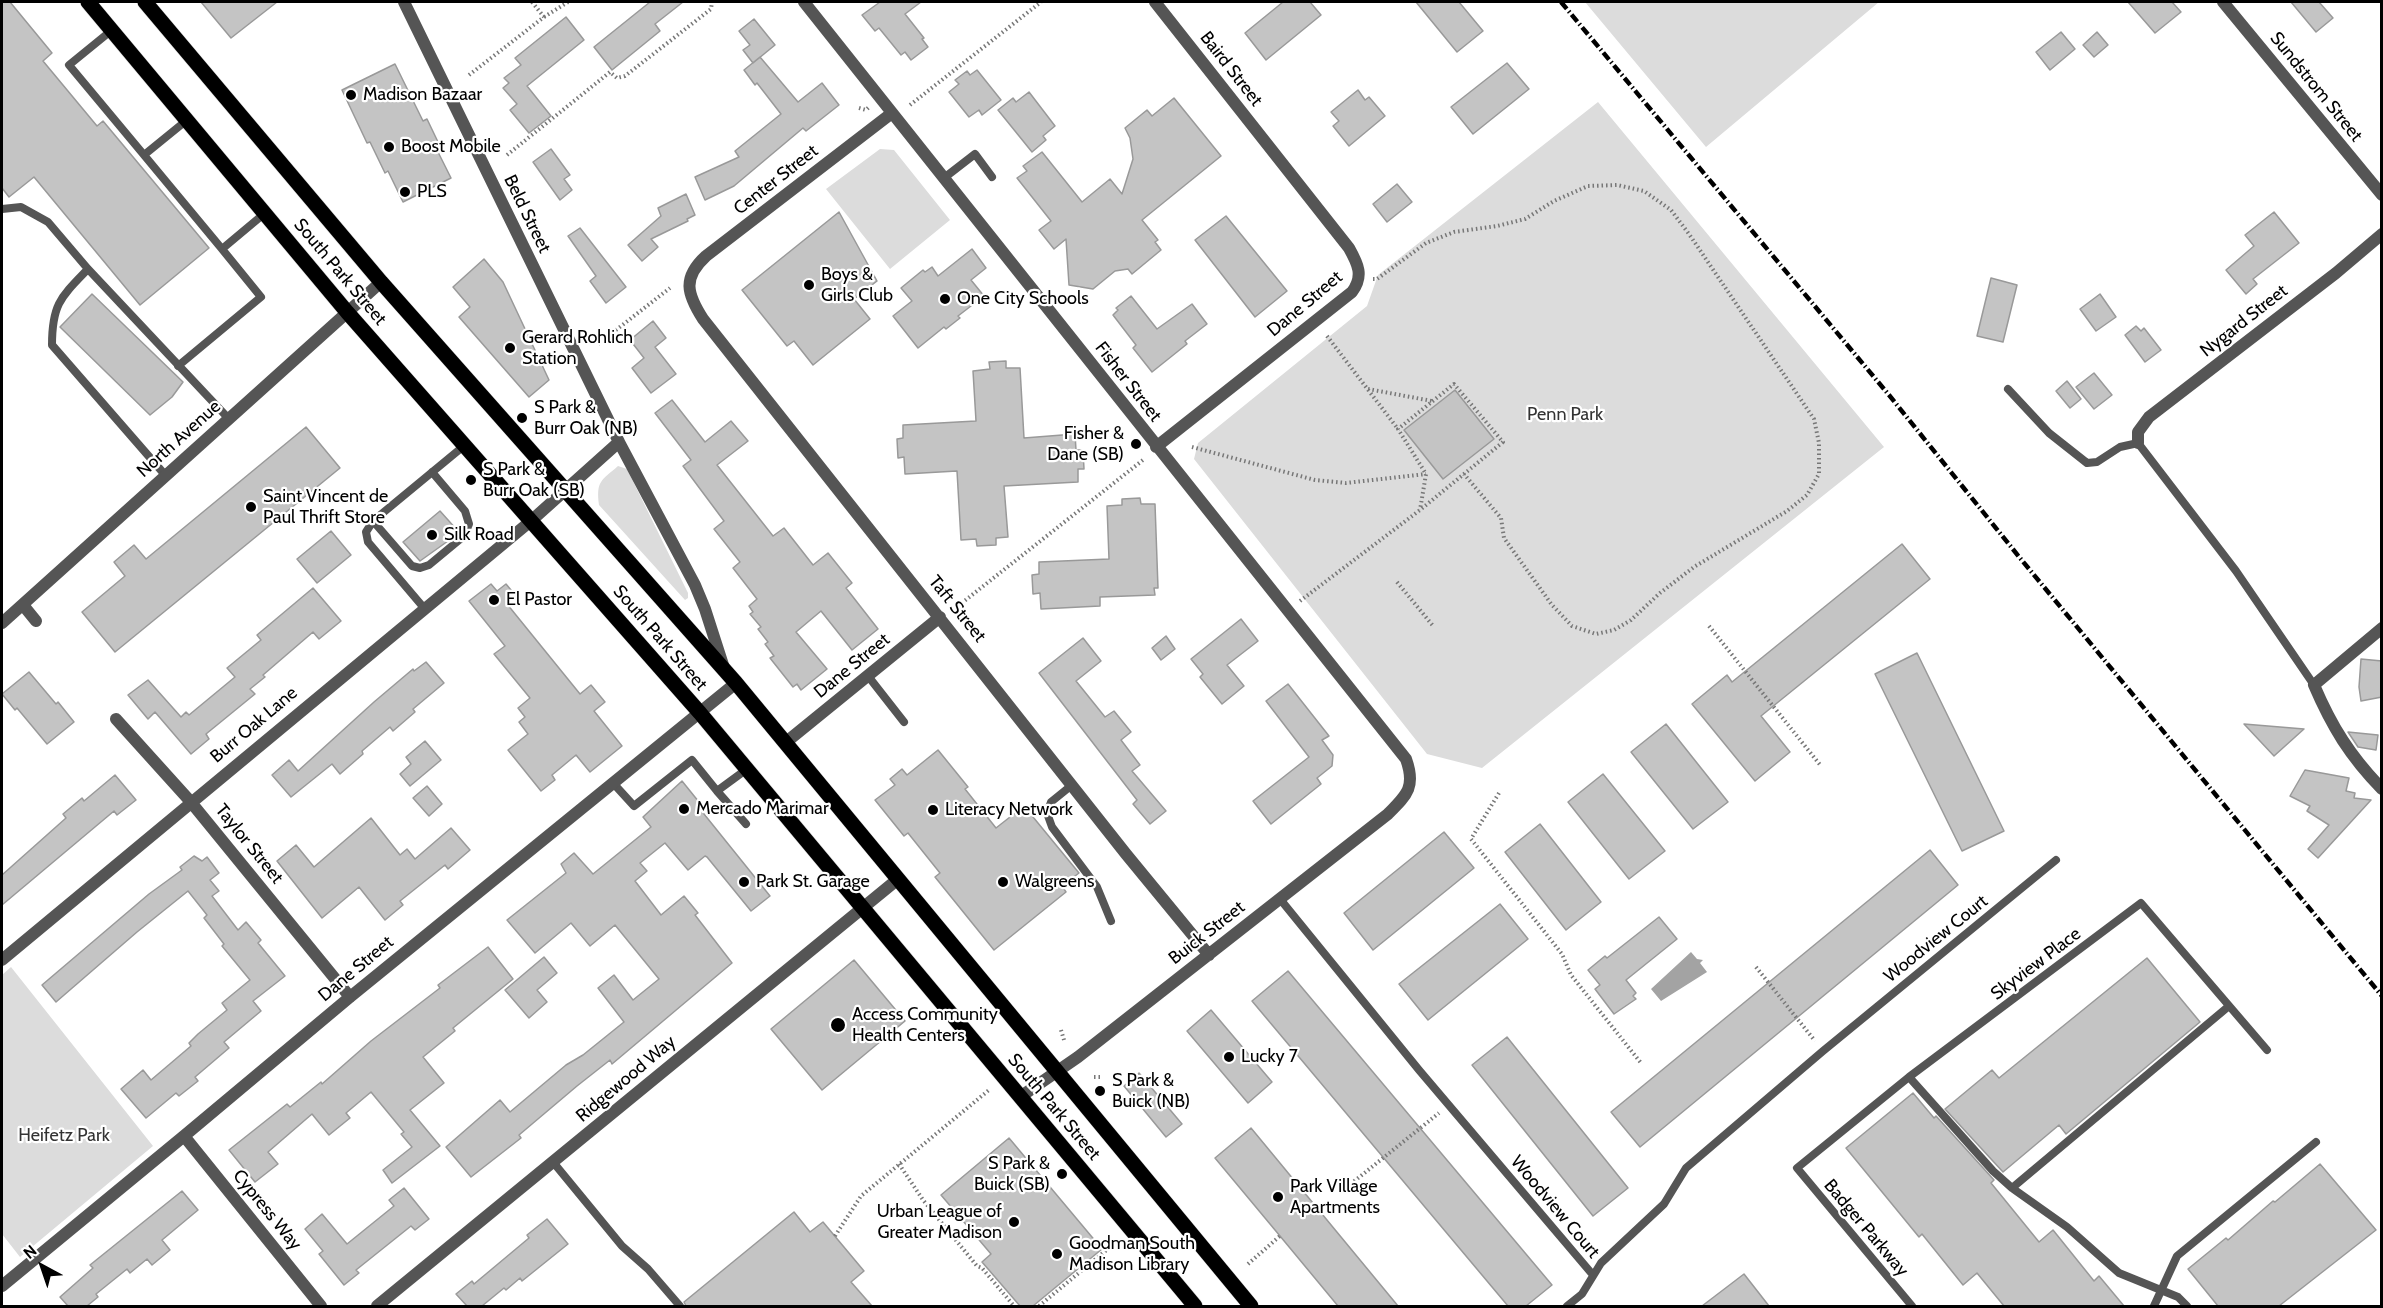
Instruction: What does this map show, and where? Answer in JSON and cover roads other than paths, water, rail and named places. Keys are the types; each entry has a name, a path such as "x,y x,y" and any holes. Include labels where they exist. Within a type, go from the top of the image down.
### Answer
{"main road":[{"name":"South Park Street","path":"88,2 347,312 700,713 1195,1306"},
{"name":"South Park Street","path":"145,2 381,282 730,677 1251,1306"}],"street":[{"name":"Beld Street","path":"404,2 619,442 694,585 730,677"},
{"name":"Fisher Street","path":"804,2 1406,759 1410,770 1409,790"},
{"name":"Baird Street","path":"1155,2 1256,130"},
{"name":"Sundstrom Street","path":"2223,2 2382,195"},
{"name":"Center Street","path":"689,281 706,256 892,113"},
{"name":"Dane Street","path":"1156,447 1352,292 1357,285 1360,268 1349,248 1256,130"},
{"name":"Nygard Street","path":"2138,443 2138,432 2149,417 2336,273 2382,234"},
{"name":"Taft Street","path":"689,281 691,298 703,319 1209,955"},
{"name":"North Avenue","path":"2,623 381,282"},
{"path":"532,520 619,442"},
{"name":"Burr Oak Lane","path":"2,960 190,801 532,520"},
{"path":"23,605 36,621"},
{"name":"Dane Street","path":"785,743 940,617"},
{"path":"2382,628 2314,685 2343,743 2356,762 2382,789"},
{"name":"Dane Street","path":"2,1286 350,997 700,713 730,677"},
{"name":"Taylor Street","path":"116,718 190,801 350,997"},
{"name":"Buick Street","path":"1020,1097 1078,1057 1388,814 1406,797 1409,790"},
{"name":"Ridgewood Way","path":"377,1306 898,879"},
{"name":"Cypress Way","path":"184,1136 321,1306"}],"lane":[{"path":"112,30 69,65 261,297 178,366"},
{"path":"144,155 187,120"},
{"path":"944,178 975,154 992,177"},
{"path":"2,209 21,207 48,222 88,269 229,419"},
{"path":"222,249 265,213"},
{"path":"88,269 59,299 52,323 52,345 166,476"},
{"path":"2008,389 2049,433 2087,463 2097,462 2120,447 2138,443 2236,571 2314,685"},
{"path":"423,608 368,542 366,532 373,521 465,445"},
{"path":"373,521 411,566 420,568 429,565 464,536 469,524 465,511 432,472"},
{"path":"868,676 904,722"},
{"path":"614,783 634,806 692,760 746,824"},
{"path":"717,791 747,769"},
{"path":"1072,785 1051,802 1047,813 1052,826 1096,887 1111,921"},
{"name":"Woodview Court","path":"1280,899 1449,1105 1593,1275 1601,1263 1664,1204 1686,1168 1823,1051 2056,860"},
{"name":"Skyview Place","path":"1797,1168 1909,1077 2141,903 2267,1050"},
{"path":"2012,1188 2229,1006"},
{"path":"1909,1077 1993,1171 2012,1188 2067,1227 2119,1273 2178,1297 2187,1306"},
{"path":"2154,1306 2177,1256 2316,1142"},
{"path":"553,1162 622,1246 648,1269 680,1306"},
{"name":"Badger Parkway","path":"1797,1168 1912,1306"},
{"path":"1567,1306 1582,1294 1593,1275"}],"railway":[{"path":"1561,2 1889,395 2020,558 2382,996"}],"place":[{"name":"Madison Bazaar","path":"351,95"},
{"name":"Boost Mobile","path":"389,147"},
{"name":"PLS","path":"405,192"},
{"name":"Boys & Girls Club","path":"809,285"},
{"name":"One City Schools","path":"945,299"},
{"name":"Gerard Rohlich Station","path":"510,348"},
{"name":"S Park & Burr Oak (NB)","path":"522,418"},
{"name":"Fisher & Dane (SB)","path":"1136,444"},
{"name":"S Park & Burr Oak (SB)","path":"471,480"},
{"name":"Saint Vincent de Paul Thrift Store","path":"251,507"},
{"name":"Silk Road","path":"432,535"},
{"name":"El Pastor","path":"494,600"},
{"name":"Mercado Marimar","path":"684,809"},
{"name":"Literacy Network","path":"933,810"},
{"name":"Park St. Garage","path":"744,882"},
{"name":"Walgreens","path":"1003,882"},
{"name":"Access Community Health Centers","path":"838,1025"},
{"name":"Lucky 7","path":"1229,1057"},
{"name":"S Park & Buick (NB)","path":"1100,1091"},
{"name":"S Park & Buick (SB)","path":"1062,1174"},
{"name":"Park Village Apartments","path":"1278,1197"},
{"name":"Urban League of Greater Madison","path":"1014,1222"},
{"name":"Goodman South Madison Library","path":"1057,1254"}],"park label":[{"name":"Penn Park","path":"1565,415"},
{"name":"Heifetz Park","path":"64,1136"}]}
